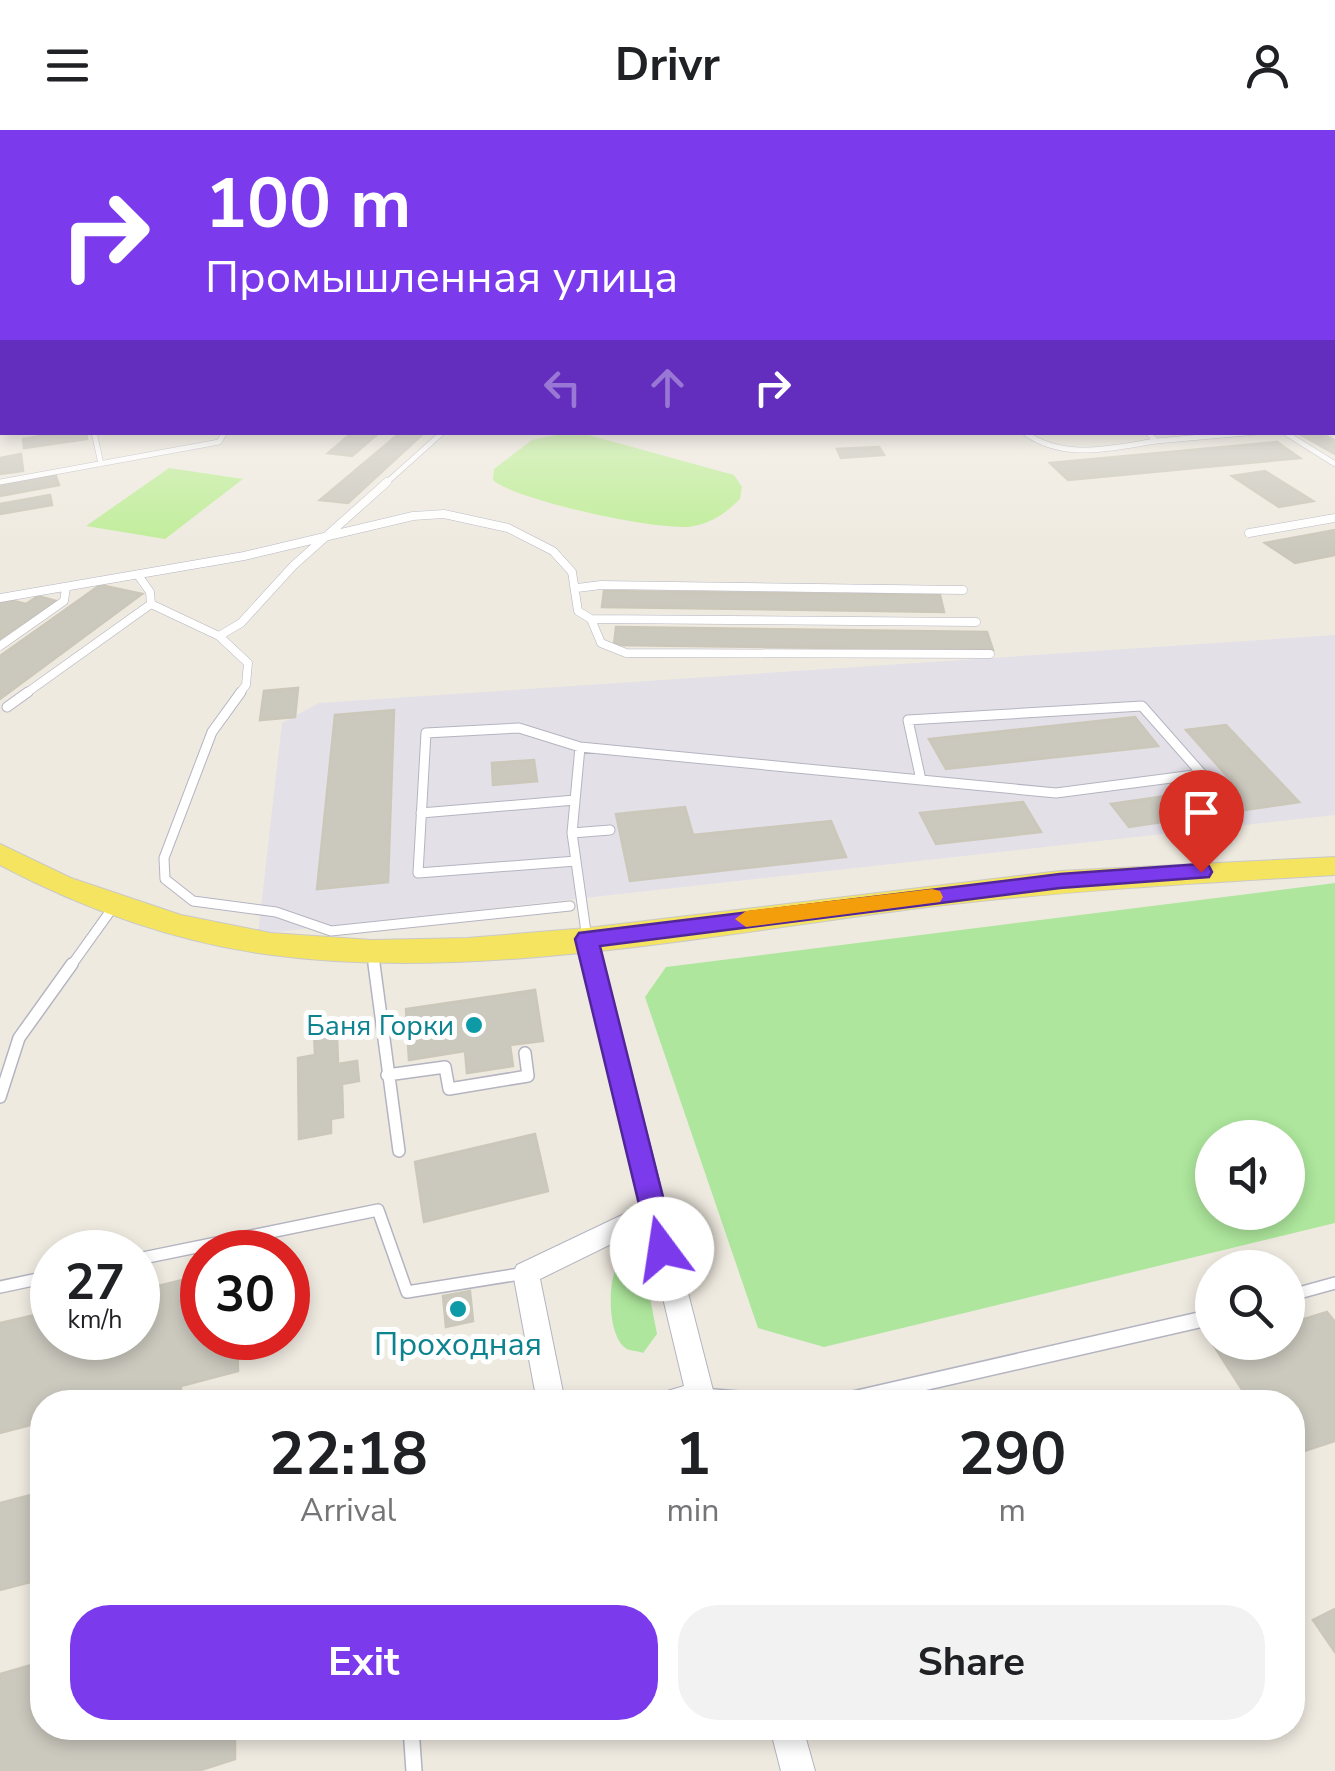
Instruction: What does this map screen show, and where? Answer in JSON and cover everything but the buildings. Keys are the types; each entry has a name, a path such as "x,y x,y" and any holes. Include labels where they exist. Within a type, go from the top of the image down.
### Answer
{"main road":[{"path":"0,853 62,885 178,925 271,944 372,951 466,949 587,939 1060,881 1335,866"}],"street":[{"path":"587,939 690,1390"},
{"path":"549,1390 526,1273 652,1212"},
{"path":"790,1740 798,1771"}],"lane":[{"path":"95,435 101,464"},
{"path":"0,482 219,442 223,435"},
{"path":"219,636 241,623 293,566 440,435"},
{"path":"1028,435 1043,447 1066,450 1223,435"},
{"path":"1149,435 1156,441"},
{"path":"1289,435 1335,464"},
{"path":"0,598 327,538 401,515 447,514 498,526 533,541 564,561 577,588 578,611 590,619 601,643 626,654 990,654"},
{"path":"1250,533 1335,518"},
{"path":"138,575 150,592 151,604"},
{"path":"577,588 602,584 963,590"},
{"path":"0,646 64,601 66,588"},
{"path":"151,604 219,636 248,663 246,685 212,732 164,858 165,879 193,901 276,912 332,931 570,906"},
{"path":"7,707 151,604"},
{"path":"590,619 976,622"},
{"path":"576,861 418,873 426,733 518,728 580,746 1056,794 1202,774 1142,706 908,720 921,780"},
{"path":"580,746 572,833 587,939"},
{"path":"421,813 575,800"},
{"path":"572,833 610,830"},
{"path":"0,1097 19,1038 114,904"},
{"path":"372,951 399,1152"},
{"path":"387,1076 445,1066 450,1089 489,1083 528,1076 525,1053"},
{"path":"160,1255 378,1210 406,1292 526,1273"},
{"path":"0,1287 30,1281"},
{"path":"1305,1291 1335,1283"},
{"path":"893,1390 1195,1321"},
{"path":"411,1740 414,1771"}],"shaded area":[{"path":"1335,635 1335,815 258,934 282,723 319,703"}],"green space":[{"path":"589,435 734,475 742,487 740,499 713,519 678,527 623,520 558,505 493,480 494,469 532,440"},
{"path":"169,468 243,479 165,539 86,526"},
{"path":"1335,883 1335,1223 1224,1250 1195,1250 1195,1257 824,1347 758,1328 645,997 666,967"},
{"path":"634,1262 645,1272 657,1334 643,1353 621,1343 611,1312 615,1271"}],"slow traffic":[{"path":"746,919 932,897"}],"place":[{"name":"Баня Горки","path":"474,1025"},
{"name":"Проходная","path":"458,1309"}],"route":[{"path":"662,1249 587,939 1060,881 1201,872"}]}
